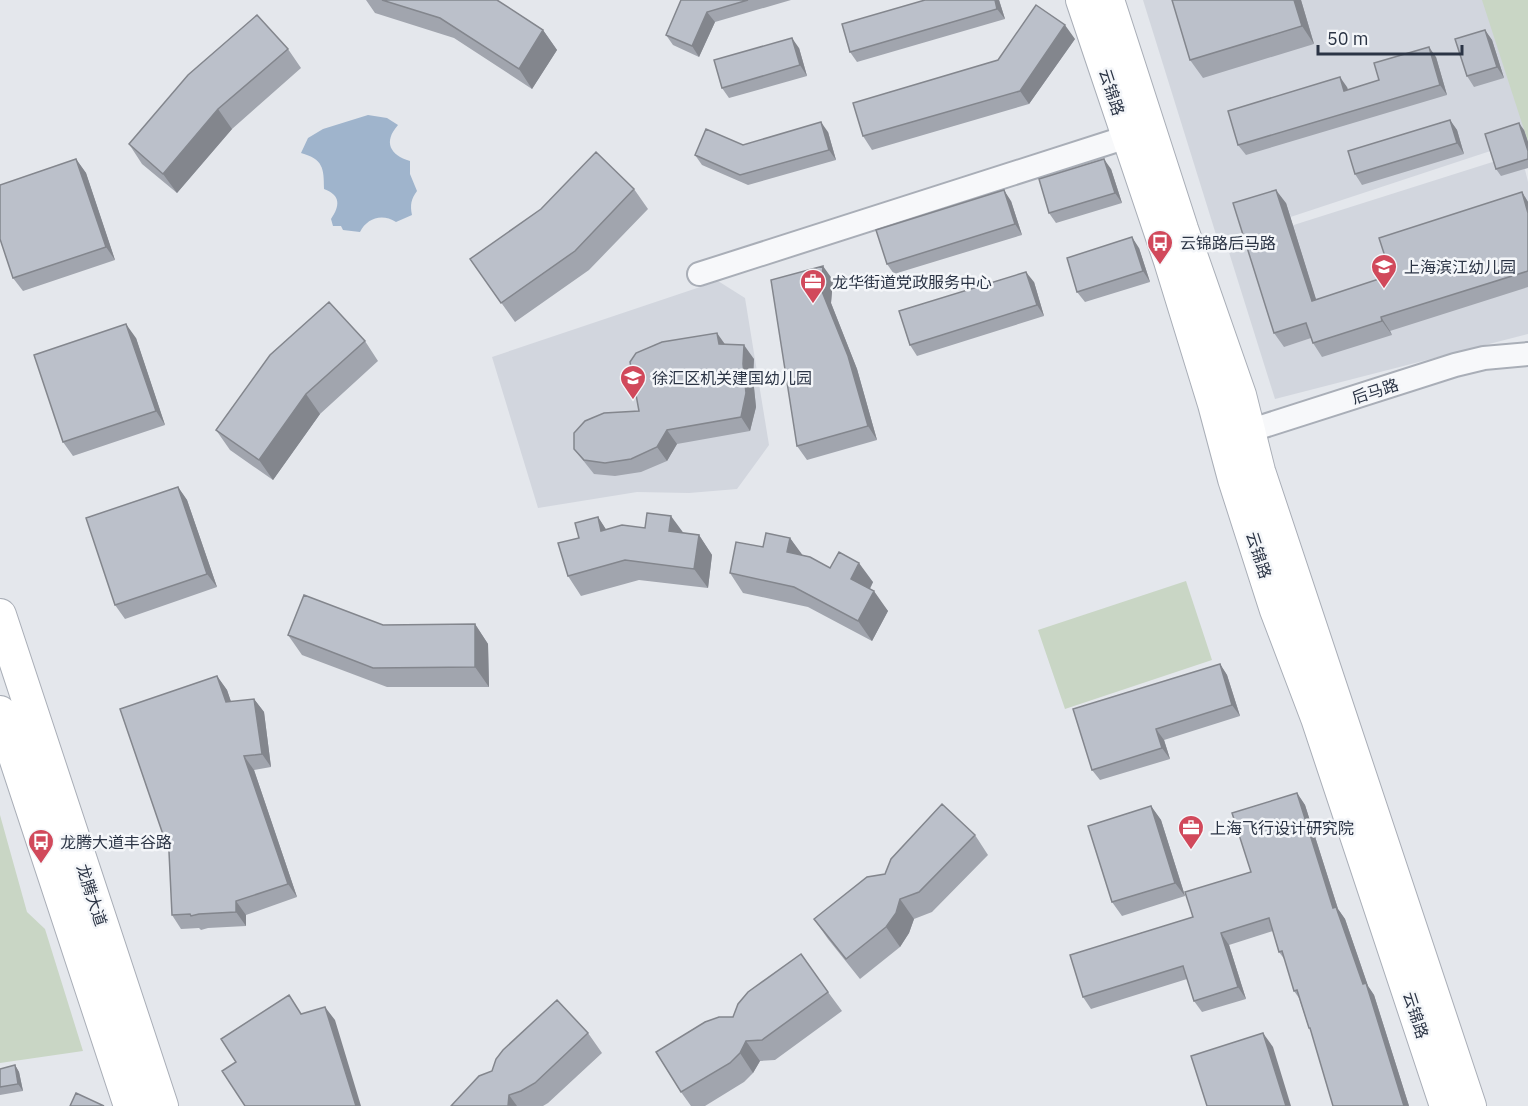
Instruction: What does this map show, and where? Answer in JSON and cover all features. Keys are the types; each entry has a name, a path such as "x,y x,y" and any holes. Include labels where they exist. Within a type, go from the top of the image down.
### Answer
{"main road":[{"name":"云锦路","path":"1082,0 1170,261 1214,404 1259,471 1470,1106"},
{"name":"云锦路","path":"1108,0 1182,229 1240,395 1234,479 1276,610 1317,718 1446,1106"},
{"name":"龙腾大道","path":"0,615 162,1106"},
{"name":"龙腾大道","path":"0,712 130,1106"}],"street":[{"path":"699,274 1127,137"},
{"name":"后马路","path":"1236,435 1455,365 1484,358 1528,354"}],"shaded area":[{"path":"1143,0 1528,0 1527,139 1218,241"},
{"name":"上海滨江幼儿园","path":"1521,153 1528,182 1528,334 1275,399 1227,246"},
{"name":"徐汇区机关建国幼儿园","path":"718,281 745,298 769,445 737,489 689,493 637,492 538,508 492,357"}],"green space":[{"path":"1482,0 1528,0 1528,142"},
{"path":"1186,581 1212,660 1065,709 1038,630"},
{"path":"0,815 27,912 45,929 83,1051 0,1063"}],"water":[{"path":"368,115 387,118 398,125 393,131 390,142 393,151 410,161 410,174 417,191 413,197 412,215 396,222 391,219 375,218 367,223 360,232 343,230 341,226 333,226 331,219 336,210 337,201 334,194 324,189 321,165 314,158 301,153 308,138 323,129"}],"building":[{"path":"382,0 497,0 543,30 519,69 440,18"},
{"path":"681,0 748,0 707,12 692,46 666,35"},
{"path":"925,0 995,0 997,9 850,52 842,24"},
{"path":"1172,0 1294,0 1302,26 1190,60"},
{"path":"1036,5 1065,25 1020,91 863,136 853,103 998,60"},
{"path":"257,15 288,49 218,109 163,174 129,144 188,75"},
{"path":"1485,30 1497,67 1467,76 1455,39"},
{"path":"792,38 800,65 722,88 714,60"},
{"path":"1429,47 1440,85 1238,145 1228,111 1340,77 1344,91 1379,80 1374,63"},
{"path":"1450,120 1457,143 1355,174 1348,151"},
{"path":"821,122 829,150 740,175 695,155 706,129 743,145"},
{"path":"1519,123 1528,151 1528,159 1496,169 1485,134"},
{"path":"596,152 634,189 575,251 501,303 470,259 541,209"},
{"path":"76,159 106,247 13,278 0,239 0,185"},
{"path":"1104,159 1115,193 1049,213 1039,179"},
{"path":"1004,190 1015,224 887,264 876,230"},
{"path":"1276,190 1312,301 1391,275 1379,238 1522,192 1528,213 1528,271 1381,317 1382,321 1313,343 1306,323 1274,333 1233,203"},
{"path":"1132,237 1143,271 1077,292 1067,258"},
{"path":"823,266 821,289 848,356 868,426 797,446 771,280"},
{"path":"1026,272 1037,305 910,345 899,311"},
{"path":"329,302 365,341 306,394 259,460 216,430 270,355"},
{"path":"126,324 156,411 63,442 34,355"},
{"path":"717,333 719,344 744,345 746,393 741,417 667,430 657,447 631,459 605,463 584,460 574,449 574,433 585,421 604,413 639,411 630,362 636,353 662,342"},
{"path":"178,487 207,574 115,605 86,518"},
{"path":"647,513 671,516 669,531 699,535 694,569 625,560 568,576 558,543 579,538 575,523 598,517 601,531 622,525 645,528"},
{"path":"766,533 790,538 787,552 810,557 830,568 839,552 859,563 851,579 874,591 858,621 794,587 730,573 736,542 763,547"},
{"path":"304,595 383,625 475,624 475,667 373,668 288,635"},
{"path":"1220,664 1232,705 1156,729 1162,748 1092,770 1073,709"},
{"path":"217,676 226,702 254,699 262,754 244,756 288,884 236,901 236,912 191,916 190,914 172,915 169,852 120,709"},
{"path":"1297,793 1333,908 1336,907 1363,984 1366,983 1404,1106 1333,1106 1310,1028 1297,990 1294,991 1282,951 1279,952 1269,918 1221,933 1238,987 1194,1001 1183,966 1083,997 1070,955 1193,917 1185,892 1251,872 1232,813"},
{"path":"942,804 975,835 919,892 900,899 896,913 886,927 846,959 814,919 867,877 885,874 891,859"},
{"path":"1151,806 1175,883 1112,902 1088,826"},
{"path":"801,954 828,992 762,1040 746,1041 740,1053 730,1063 681,1092 656,1052 705,1022 719,1017 733,1017 738,1004 748,992"},
{"path":"289,995 301,1014 325,1007 356,1106 245,1106 222,1071 236,1062 221,1039"},
{"path":"557,1000 588,1033 535,1083 509,1095 508,1106 451,1106 479,1076 492,1071 496,1059 503,1050"},
{"path":"1263,1033 1286,1106 1207,1106 1191,1056"},
{"path":"15,1065 18,1084 0,1087 0,1069"},
{"path":"76,1093 104,1106 70,1106"}],"place":[{"name":"云锦路后马路","path":"1160,266"},
{"name":"上海滨江幼儿园","path":"1384,290"},
{"name":"龙华街道党政服务中心","path":"813,305"},
{"name":"徐汇区机关建国幼儿园","path":"633,401"},
{"name":"上海飞行设计研究院","path":"1191,851"},
{"name":"龙腾大道丰谷路","path":"41,865"}]}
